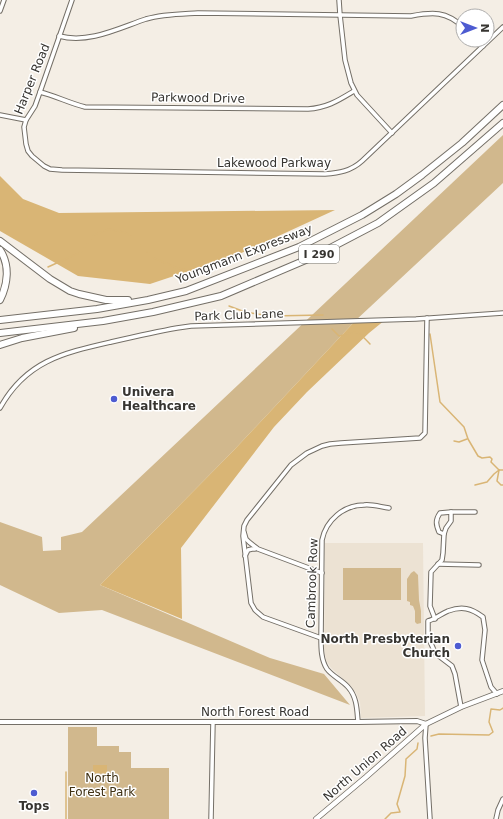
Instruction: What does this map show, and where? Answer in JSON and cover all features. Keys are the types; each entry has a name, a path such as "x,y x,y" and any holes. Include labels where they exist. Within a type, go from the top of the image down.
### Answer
{"highway":[{"name":"Youngmann Expressway","path":"0,320 97,309 148,300 186,290 299,247 362,215 401,190 462,143 503,105"},
{"name":"I 290","path":"0,333 103,321 153,312 221,296 316,256 378,223 434,183 503,123"},
{"path":"0,241 50,279 70,291 106,300 148,300"},
{"path":"0,250 7,272 5,290 0,300"},
{"path":"0,345 22,338 71,329 103,321"}],"main road":[{"path":"426,724 461,707 503,691"},
{"name":"North Union Road","path":"316,819 426,724"}],"street":[{"path":"0,11 4,0"},
{"name":"Harper Road","path":"39,162 28,151 24,127 26,120 35,106 72,0"},
{"path":"339,0 346,64 354,91 364,104 392,133"},
{"path":"60,36 73,39 93,36 157,16 198,13 340,16 411,16 437,13 455,20"},
{"name":"Lakewood Parkway","path":"495,35 503,27"},
{"name":"Lakewood Parkway","path":"39,162 50,169 62,170 325,174 350,170 392,133 481,48"},
{"name":"Parkwood Drive","path":"40,92 54,96 66,102 85,107 308,109 328,106 354,91"},
{"path":"0,115 26,120"},
{"name":"Park Club Lane","path":"0,408 19,382 47,361 68,352 177,328 191,326 427,318 503,313"},
{"path":"321,638 263,617 255,610 251,603 242,536 244,526 247,520 291,465 311,451 322,446 341,443 420,438 425,433 427,318"},
{"name":"Cambrook Row","path":"358,722 355,699 348,688 327,668 322,654 322,540 323,534 329,524 344,510 356,505 366,504 389,508"},
{"path":"434,619 430,606 431,572 442,560 444,553 444,534 451,521 451,512"},
{"path":"444,534 439,532 437,528 436,519 440,513 474,512"},
{"path":"244,526 246,539 253,546 322,573"},
{"path":"245,557 248,550 258,549"},
{"path":"438,564 480,565"},
{"path":"461,707 455,674 452,666 435,653 428,637 428,621 456,609 467,608 476,611 483,617 484,630 482,660 491,687 497,694"},
{"name":"North Forest Road","path":"0,722 417,721 426,724"},
{"path":"212,819 213,722"},
{"path":"426,724 425,738 430,819"},
{"path":"496,819 503,799"}],"shaded area":[{"path":"0,176 23,199 59,213 335,210 237,255 150,284 78,276 0,231"},
{"path":"385,320 369,333 307,392 274,427 181,548 182,619 100,585 234,450 355,321"},
{"path":"325,543 423,543 425,716 361,718 360,702 356,693 351,686 331,668 326,660 324,649"},
{"path":"93,765 107,765 107,778 102,778 102,773 93,773"}],"green space":[{"path":"503,135 503,183 355,321 234,450 100,585 270,658 324,674 350,705 102,610 59,613 0,585 0,522 42,537 43,551 61,550 61,537 82,532"},
{"path":"343,568 401,568 401,600 343,600"},
{"path":"414,571 418,575 421,611 421,623 417,624 415,622 415,611 413,606 407,601 407,579"},
{"name":"North Forest Park","path":"68,727 97,727 97,746 119,746 119,752 131,752 131,768 169,768 169,819 68,819"}],"waterway":[{"path":"48,267 81,252 94,235 109,229 127,233 154,258 177,268 197,272"},
{"path":"229,306 245,312 271,316 323,315"},
{"path":"332,329 339,336 356,332 370,344"},
{"path":"430,334 440,402 464,427 468,439 478,456 482,458 490,457 492,459 491,462 499,470 503,470"},
{"path":"454,441 459,442 467,439"},
{"path":"499,470 497,481 503,485"},
{"path":"475,485 487,482 499,470"},
{"path":"431,736 439,734 489,735 493,732 489,722 491,709 500,710 503,708"},
{"path":"385,819 391,813 400,812 397,804 405,776 406,759 417,749 418,743"},
{"path":"66,772 66,819"}],"place":[{"name":"Univera Healthcare","path":"114,399"},
{"name":"North Presbyterian Church","path":"458,646"},
{"name":"Tops","path":"34,793"}]}
